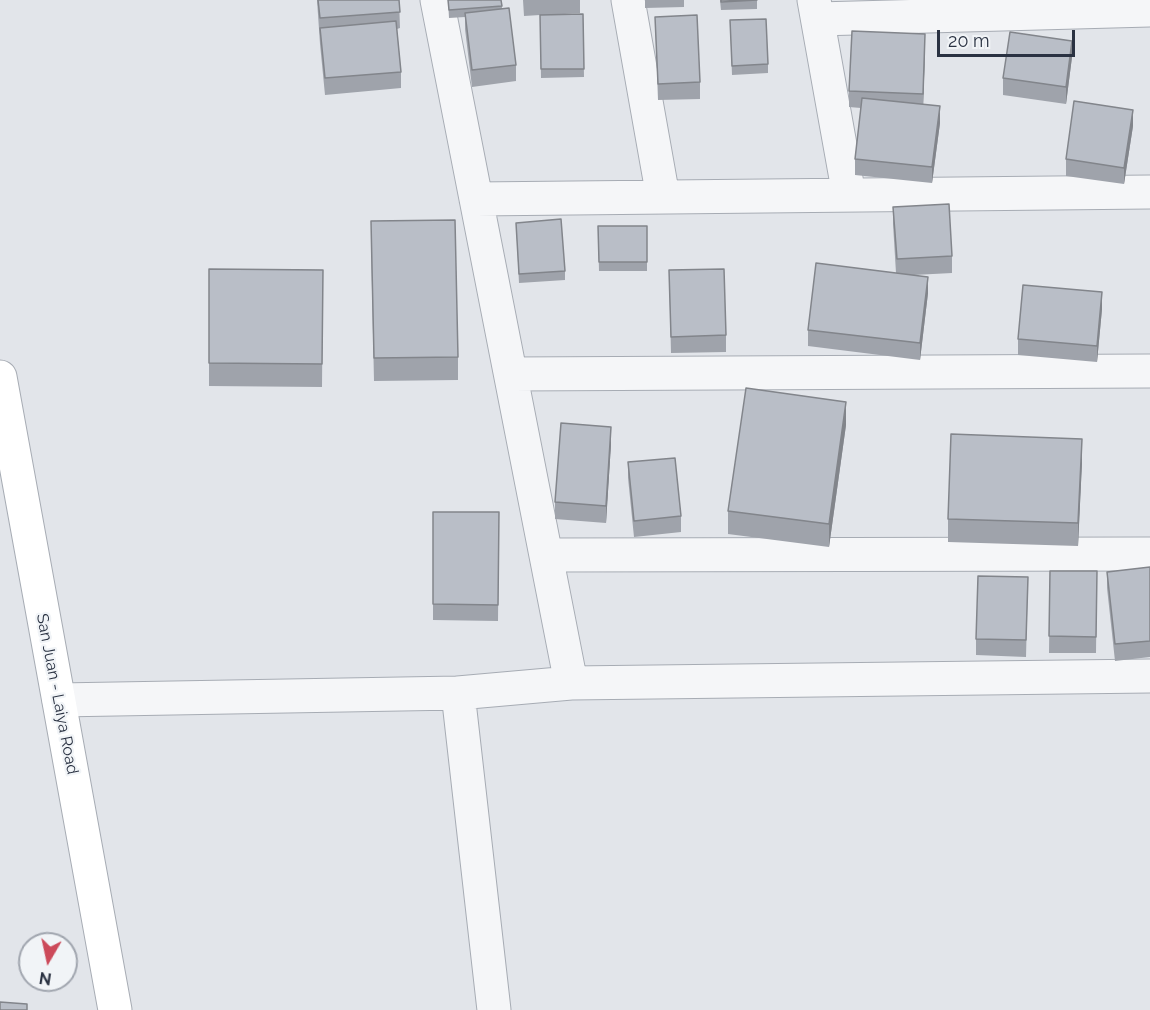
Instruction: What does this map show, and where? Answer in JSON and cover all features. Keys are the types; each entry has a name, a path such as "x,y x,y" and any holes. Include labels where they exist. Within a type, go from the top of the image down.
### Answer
{"main road":[{"name":"San Juan - Laiya Road","path":"0,377 115,1010"}],"street":[{"path":"437,0 571,683"},
{"path":"628,0 663,198"},
{"path":"849,195 816,9 1150,10"},
{"path":"476,199 1150,192"},
{"path":"511,374 1150,371"},
{"path":"547,555 1150,554"},
{"path":"59,700 458,693 571,683 1150,676"},
{"path":"458,693 494,1010"}],"building":[{"path":"318,0 399,0 400,12 320,18"},
{"path":"448,0 501,0 502,6 449,10"},
{"path":"721,0 757,0 721,2"},
{"path":"509,8 516,65 472,70 465,13"},
{"path":"583,14 584,69 541,69 540,15"},
{"path":"697,15 700,82 658,84 655,17"},
{"path":"766,19 768,64 732,66 730,20"},
{"path":"396,21 401,72 325,78 320,28"},
{"path":"852,31 925,34 923,94 849,91"},
{"path":"1010,32 1072,41 1066,87 1003,78"},
{"path":"862,98 940,106 932,167 855,159"},
{"path":"1074,101 1133,110 1124,168 1066,159"},
{"path":"949,204 952,256 897,259 893,207"},
{"path":"561,219 565,271 519,274 516,223"},
{"path":"455,220 458,357 374,358 371,221"},
{"path":"598,226 647,226 647,262 599,262"},
{"path":"816,263 928,277 920,343 808,330"},
{"path":"209,269 323,270 322,364 209,363"},
{"path":"724,269 726,335 671,337 669,270"},
{"path":"1023,285 1102,292 1097,346 1018,339"},
{"path":"746,388 846,402 829,524 728,511"},
{"path":"561,423 611,427 606,506 555,502"},
{"path":"951,434 1082,439 1078,523 948,519"},
{"path":"675,458 681,516 634,521 628,462"},
{"path":"433,512 499,512 498,605 433,604"},
{"path":"1150,567 1150,641 1115,644 1107,572"},
{"path":"1050,571 1097,571 1096,637 1049,636"},
{"path":"978,576 1028,577 1026,640 976,639"},
{"path":"0,1002 27,1004 27,1010 0,1010"}]}
